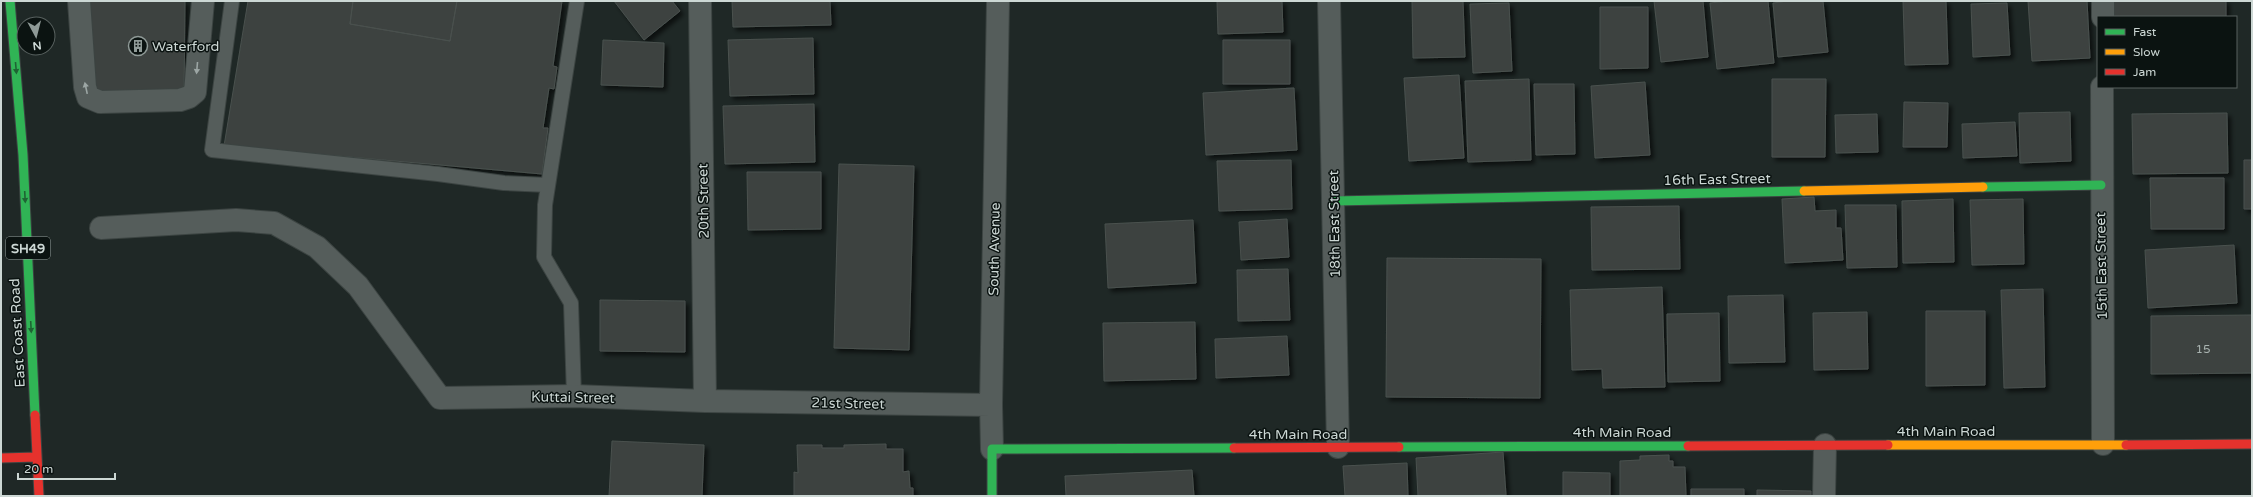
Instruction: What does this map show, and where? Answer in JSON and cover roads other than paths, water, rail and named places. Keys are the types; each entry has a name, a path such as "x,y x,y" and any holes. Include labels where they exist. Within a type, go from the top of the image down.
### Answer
{"main road":[{"name":"East Coast Road","path":"10,1 23,155 39,496"},
{"name":"16th East Street","path":"1334,201 2101,185"},
{"name":"4th Main Road","path":"992,449 2252,444"},
{"name":"South Avenue","path":"992,449 992,496"},
{"path":"1,458 37,457"}],"street":[{"path":"79,1 85,87 88,98 100,102 180,100 189,97 195,92 203,1"},
{"name":"20th Street","path":"700,1 705,401"},
{"name":"South Avenue","path":"992,449 991,405 998,1"},
{"name":"18th East Street","path":"1328,1 1334,201 1338,448"},
{"path":"2103,1 2103,16"},
{"name":"15th East Street","path":"2102,88 2101,185 2103,444"},
{"name":"Kuttai Street","path":"101,228 236,220 274,223 317,247 358,286 440,398 574,396 705,401"},
{"name":"21st Street","path":"705,401 991,405"},
{"path":"1824,496 1825,445"}],"lane":[{"path":"232,1 212,150 438,174 504,183 548,185"},
{"path":"574,396 571,303 544,257 545,206 577,1"}],"place":[{"name":"Waterford","path":"138,46"}]}
